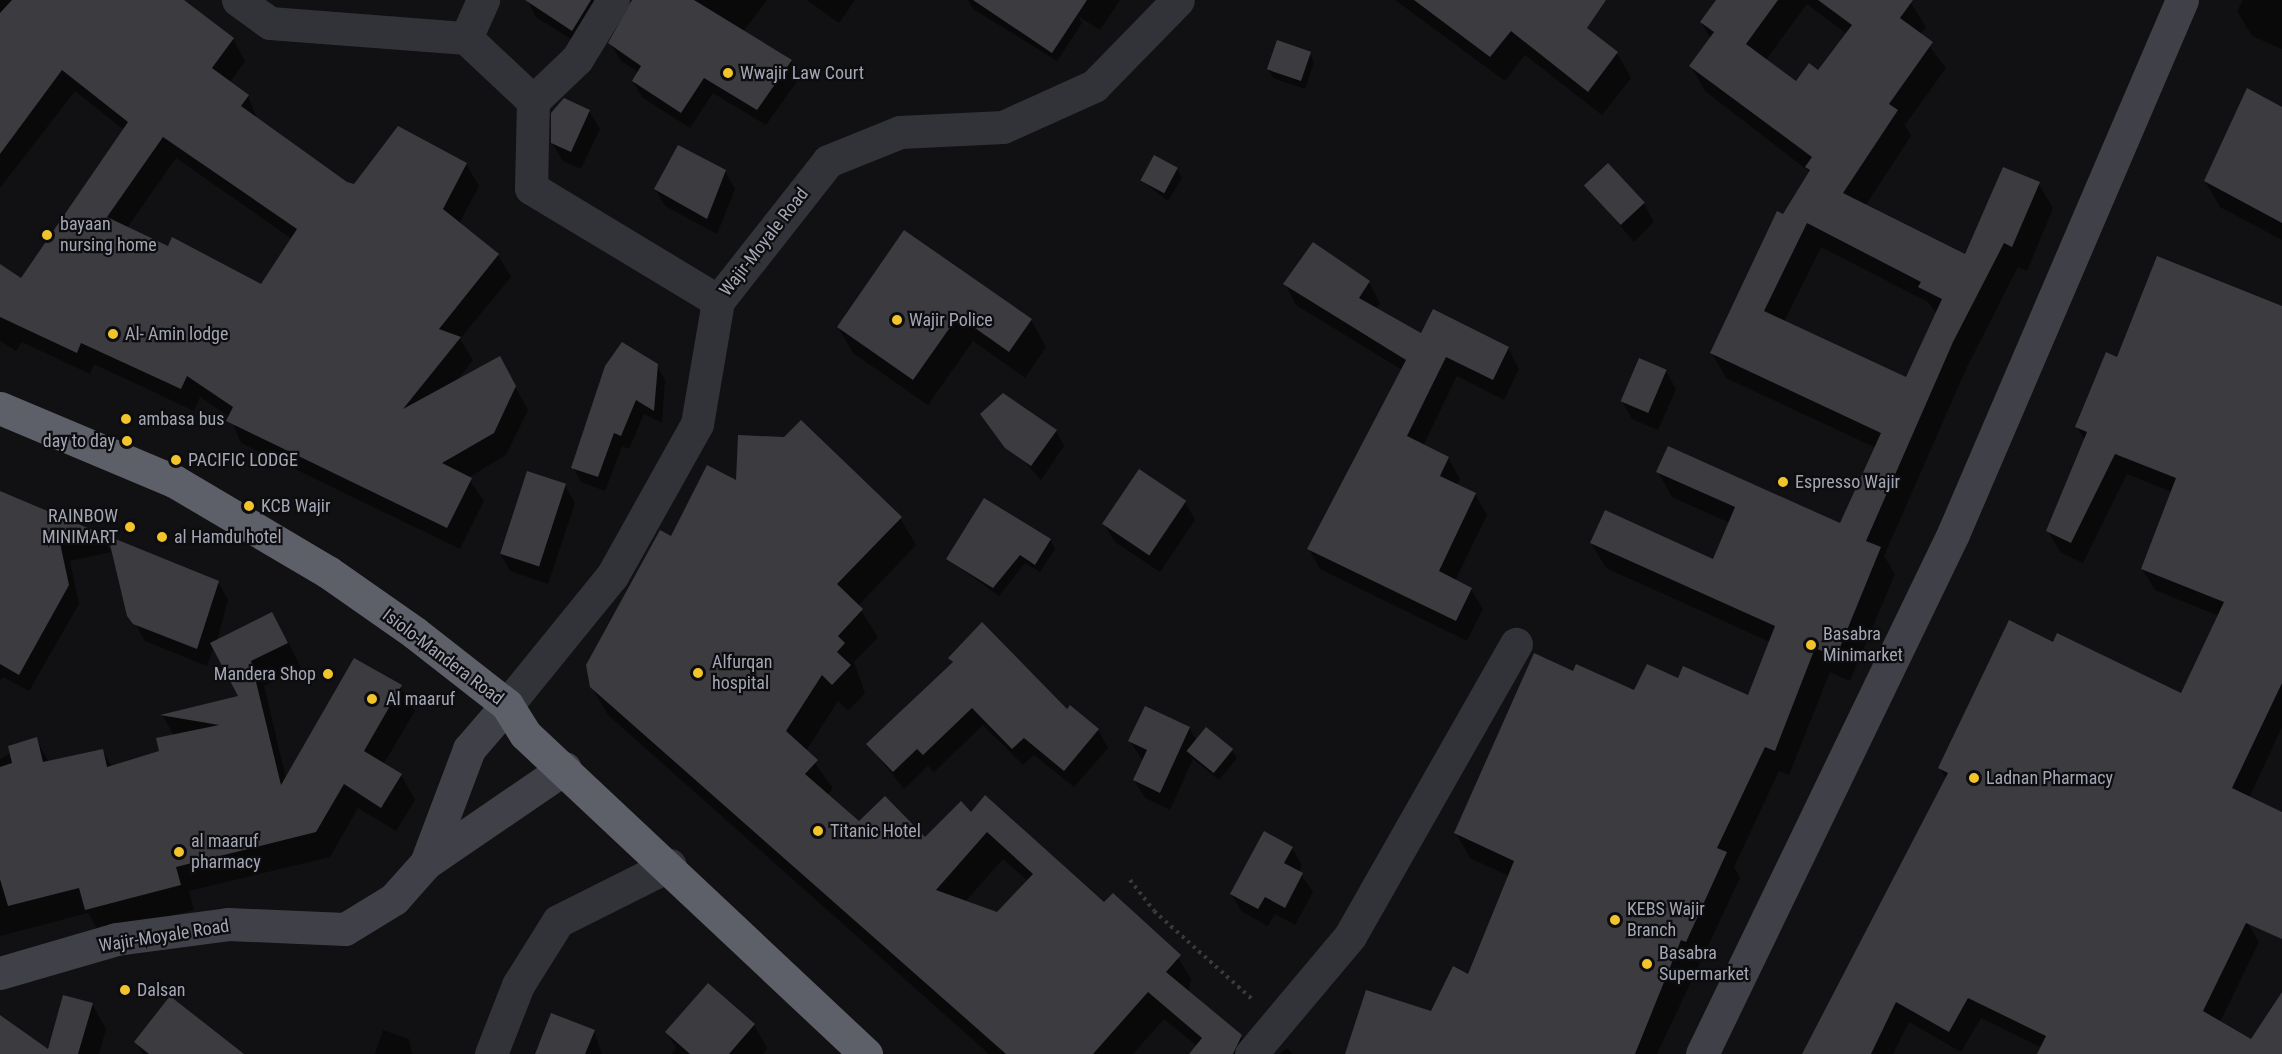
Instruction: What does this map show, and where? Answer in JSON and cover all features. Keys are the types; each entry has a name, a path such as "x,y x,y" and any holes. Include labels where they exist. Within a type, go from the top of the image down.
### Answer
{"highway":[{"name":"Isiolo-Mandera Road","path":"0,408 195,493 328,572 507,705 525,734 670,865 866,1054"}],"street":[{"path":"238,0 270,23 466,38 533,100"},
{"path":"466,38 483,0"},
{"path":"613,0 577,59 533,100 531,188 718,301"},
{"name":"Wajir-Moyale Road","path":"507,705 612,576 697,424 718,301 828,161 900,132 1003,127 1094,86 1178,0"},
{"path":"1702,1054 1953,534 2182,0"},
{"path":"1251,1054 1279,1024 1350,936 1516,644"},
{"path":"426,863 469,749 507,705"},
{"name":"Wajir-Moyale Road","path":"0,973 116,939 228,924 345,929 394,899 426,863 565,768"},
{"path":"491,1054 518,985 558,921 670,865"}],"path":[{"path":"1130,880 1155,911 1279,1024"}],"building":[{"path":"12,0 184,0 234,38 212,68 249,95 241,106 347,182 354,184 398,126 467,163 443,209 499,254 439,329 461,337 403,409 500,356 516,386 494,433 442,463 472,478 447,528 226,421 233,407 187,376 181,389 81,343 77,353 0,317 0,264 21,278 128,122 62,70 0,154 0,13","holes":["163,137 297,229 261,284 172,237 168,246 107,217"]},
{"path":"525,0 591,0 572,31"},
{"path":"632,0 694,0 792,60 757,110 704,78 681,113 632,81 641,66 608,43"},
{"path":"973,0 1087,0 1052,53"},
{"path":"1414,0 1606,0 1587,28 1618,52 1588,92 1511,31 1490,57"},
{"path":"1716,0 1778,0 1746,44 1796,81 1809,63 1818,70 1852,25 1818,0 1913,0 1900,18 1933,42 1889,104 1898,110 1843,193 1965,254 2003,167 2040,182 2012,247 2004,243 1953,342 1866,541 1881,547 1836,657 1815,648 1775,751 1765,747 1717,848 1727,852 1686,942 1681,940 1635,1054 1345,1054 1366,990 1431,1011 1453,966 1468,974 1514,861 1454,833 1534,653 1573,671 1576,664 1634,690 1647,664 1678,678 1683,666 1748,695 1775,626 1590,543 1605,510 1713,559 1735,507 1656,472 1668,446 1840,523 1881,433 1710,353 1777,211 1783,214 1810,170 1805,167 1812,157 1689,66 1714,32 1700,22","holes":["1807,223 1921,282 1918,287 1942,299 1906,377 1764,311"]},
{"path":"1277,40 1311,52 1301,81 1267,69"},
{"path":"2247,88 2282,107 2282,223 2204,181"},
{"path":"564,98 590,110 571,152 551,143 551,113"},
{"path":"678,145 726,170 707,219 654,189"},
{"path":"1154,155 1178,168 1164,193 1140,181"},
{"path":"1608,163 1645,202 1621,225 1584,186"},
{"path":"904,230 1032,319 1009,352 958,316 913,380 837,327"},
{"path":"1313,242 1370,281 1359,298 1421,333 1433,309 1509,347 1493,380 1446,357 1407,436 1449,457 1440,476 1476,493 1439,571 1472,588 1456,621 1307,549 1406,360 1283,284"},
{"path":"2157,256 2282,306 2282,683 2232,788 2282,812 2282,939 2246,923 2203,1011 2251,1039 2282,992 2282,1054 2037,1054 2046,1036 1968,998 1949,1032 1896,1002 1871,1054 1802,1054 1948,773 1938,768 2009,620 2053,642 2057,633 2181,693 2224,602 2141,569 2176,478 2115,454 2071,543 2046,531 2087,432 2075,427 2106,352 2117,357"},
{"path":"622,342 658,364 654,411 636,400 621,436 614,433 598,477 571,468 605,366"},
{"path":"1639,358 1667,370 1648,413 1621,401"},
{"path":"1003,393 1057,430 1031,466 1005,448 980,414"},
{"path":"801,420 902,517 837,584 863,609 838,636 845,643 837,652 851,665 832,685 822,675 786,731 818,760 805,774 859,821 885,796 925,837 961,801 971,812 985,795 1104,902 1113,893 1181,955 1166,972 1242,1035 1233,1054 1189,1054 1202,1038 1148,992 1093,1054 1006,1054 590,687 586,665 660,530 671,536 707,465 736,480 738,435 784,437","holes":["987,832 1033,874 997,912 936,890"]},
{"path":"1139,469 1186,501 1149,556 1102,524"},
{"path":"527,471 566,484 539,566 500,554"},
{"path":"0,491 102,534 60,543 69,585 19,675 0,664"},
{"path":"984,498 1051,539 1035,565 1020,555 993,588 946,559"},
{"path":"108,536 219,581 197,649 133,624 127,616"},
{"path":"272,612 288,643 251,661 281,785 354,658 402,685 364,751 402,774 381,808 344,784 316,832 176,867 181,885 85,910 79,888 8,906 0,879 0,767 12,763 8,746 37,737 43,762 103,749 107,767 159,751 156,738 219,725 160,715 238,696 210,643"},
{"path":"982,622 1067,709 1070,705 1099,729 1064,771 1024,738 1012,749 972,708 923,755 917,749 893,772 866,744 953,662 948,658"},
{"path":"1145,706 1190,727 1160,793 1133,780 1147,750 1128,741"},
{"path":"1206,727 1233,749 1214,773 1186,751"},
{"path":"1264,831 1293,847 1284,863 1303,873 1285,908 1265,897 1258,909 1230,894"},
{"path":"708,983 755,1024 729,1054 690,1054 665,1032"},
{"path":"63,995 93,1003 78,1054 0,1054 0,1015 48,1049"},
{"path":"170,996 244,1054 149,1054 134,1042"},
{"path":"551,1013 595,1030 585,1054 535,1054"}],"place":[{"name":"Wwajir Law Court","path":"728,73"},
{"name":"bayaan nursing home","path":"47,235"},
{"name":"Wajir Police","path":"897,320"},
{"name":"Al- Amin lodge","path":"113,334"},
{"name":"ambasa bus","path":"126,419"},
{"name":"day to day","path":"127,441"},
{"name":"PACIFIC LODGE","path":"176,460"},
{"name":"Espresso Wajir","path":"1783,482"},
{"name":"KCB Wajir","path":"249,506"},
{"name":"RAINBOW MINIMART","path":"130,527"},
{"name":"al Hamdu hotel","path":"162,537"},
{"name":"Basabra Minimarket","path":"1811,645"},
{"name":"Alfurqan hospital","path":"698,673"},
{"name":"Mandera Shop","path":"328,674"},
{"name":"Al maaruf","path":"372,699"},
{"name":"Ladnan Pharmacy","path":"1974,778"},
{"name":"Titanic Hotel","path":"818,831"},
{"name":"al maaruf pharmacy","path":"179,852"},
{"name":"KEBS Wajir Branch","path":"1615,920"},
{"name":"Basabra Supermarket","path":"1647,964"},
{"name":"Dalsan","path":"125,990"}]}
